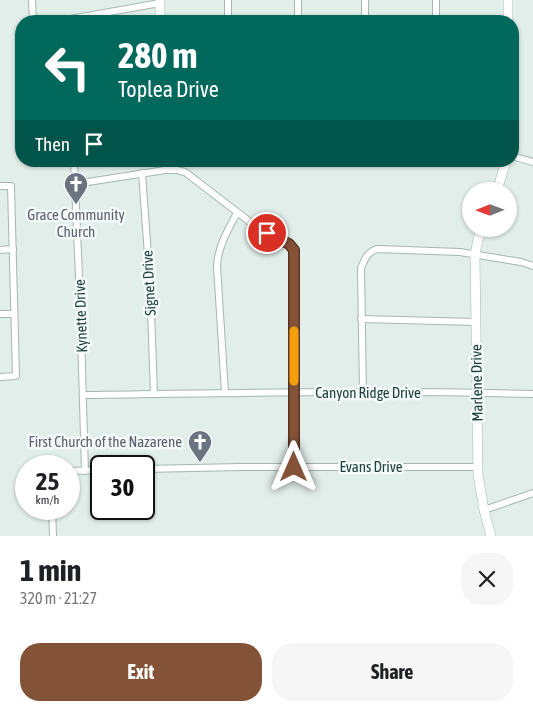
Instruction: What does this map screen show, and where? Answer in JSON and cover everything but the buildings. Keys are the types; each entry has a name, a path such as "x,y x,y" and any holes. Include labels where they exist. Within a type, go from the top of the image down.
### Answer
{"street":[{"path":"32,0 33,15"},
{"path":"228,0 228,15"},
{"path":"298,0 298,15"},
{"path":"364,15 365,0"},
{"path":"436,0 436,15"},
{"path":"508,0 508,15"},
{"path":"89,15 160,1 160,15"},
{"path":"519,158 533,162"},
{"name":"Kynette Drive","path":"74,167 85,471"},
{"path":"500,182 504,167"},
{"path":"75,184 165,170 185,172 237,213 254,225 289,244 294,250 294,467"},
{"name":"Signet Drive","path":"142,173 150,283 154,394"},
{"path":"0,186 11,186 16,376 0,377"},
{"path":"225,393 217,257 220,244 237,213"},
{"name":"Marlene Drive","path":"478,238 475,255 478,467 484,510 491,536"},
{"path":"0,250 13,249"},
{"path":"363,393 361,268 371,251 377,249 460,252 521,262 533,266"},
{"path":"0,314 14,314"},
{"path":"362,319 476,322"},
{"name":"Canyon Ridge Drive","path":"83,395 225,393 533,394"},
{"name":"Evans Drive","path":"155,469 478,467"},
{"path":"80,471 90,471"},
{"path":"484,510 533,493"},
{"path":"52,520 53,536"}],"slow traffic":[{"path":"294,331 294,381"}],"place":[{"name":"Grace Community Church","path":"76,205"},
{"name":"First Church of the Nazarene","path":"200,463"}],"route":[{"path":"267,233 289,244 294,250 294,467"}]}
